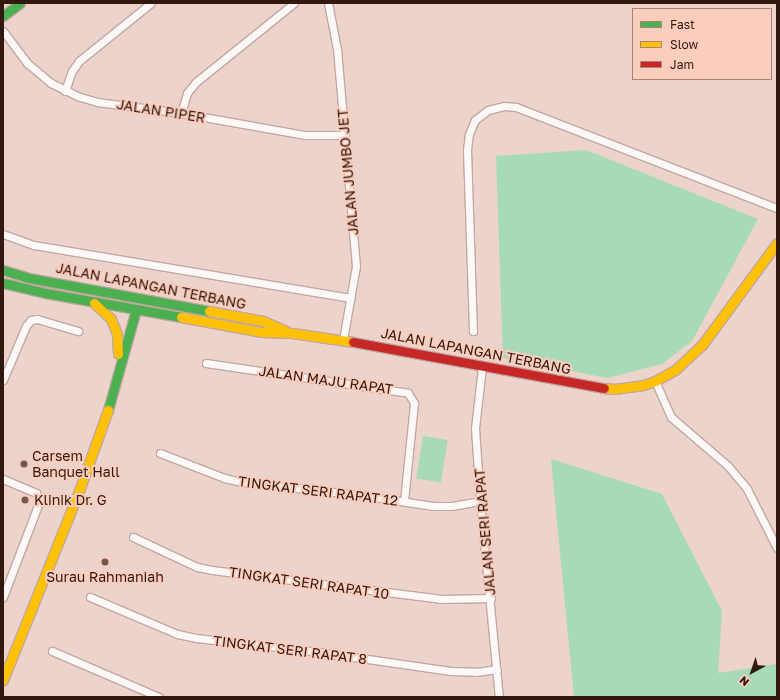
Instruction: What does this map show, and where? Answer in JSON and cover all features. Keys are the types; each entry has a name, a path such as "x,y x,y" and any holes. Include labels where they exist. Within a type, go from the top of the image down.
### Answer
{"street":[{"path":"3,16 20,3"},
{"path":"66,91 72,71 79,61 151,3"},
{"path":"181,113 187,93 196,82 294,3"},
{"name":"JALAN JUMBO JET","path":"328,3 337,49 356,266 343,340"},
{"name":"JALAN PIPER","path":"3,32 28,63 51,83 66,91 97,102 181,113 304,136 345,135"},
{"path":"473,331 467,150 469,134 476,120 488,110 504,106 516,107 777,208"},
{"path":"3,234 34,245 351,298"},
{"name":"JALAN LAPANGAN TERBANG","path":"3,283 45,293 261,332 292,333 343,340 598,388 615,389 643,385 655,381 675,370 702,345 777,243"},
{"name":"JALAN LAPANGAN TERBANG","path":"3,270 29,278 263,321 292,333"},
{"path":"62,284 132,308 150,304 227,314"},
{"path":"94,302 111,319 117,334 118,354"},
{"path":"3,680 102,429 128,337 132,308"},
{"path":"3,666 103,412 132,308"},
{"path":"128,337 140,318 152,315 167,315"},
{"path":"3,380 26,326 31,320 37,319 78,331"},
{"name":"JALAN MAJU RAPAT","path":"206,363 408,393 414,403 404,501"},
{"name":"JALAN SERI RAPAT","path":"482,367 475,428 480,501 491,598 499,697"},
{"path":"655,381 671,417 728,466 747,489 777,548"},
{"name":"TINGKAT SERI RAPAT 12","path":"160,453 232,481 440,506 480,501"},
{"path":"3,479 36,494 40,500 3,597"},
{"name":"TINGKAT SERI RAPAT 10","path":"133,537 197,567 212,570 440,599 491,598"},
{"name":"TINGKAT SERI RAPAT 8","path":"90,597 177,634 196,638 319,652 451,671 476,672 497,669"},
{"path":"52,651 160,697"}],"green space":[{"path":"586,150 758,219 692,341 662,364 608,378 503,358 496,156"},
{"path":"423,436 448,440 441,482 416,478"},
{"path":"551,459 662,494 722,611 718,673 777,664 777,697 574,697"}],"traffic: fast":[{"path":"3,16 20,3"},
{"path":"3,270 29,278 209,311"},
{"path":"3,283 45,293 181,317"},
{"path":"108,410 136,310"}],"traffic: slow":[{"path":"604,388 615,389 643,385 655,381 675,370 702,345 777,243"},
{"path":"94,303 111,319 117,334 118,354"},
{"path":"209,311 263,321 286,331"},
{"path":"181,317 261,332 292,333 353,342"},
{"path":"3,680 80,488 108,410"}],"traffic: jam":[{"path":"353,342 604,388"}],"place":[{"name":"Carsem Banquet Hall","path":"24,464"},
{"name":"Klinik Dr. G","path":"25,500"},
{"name":"Surau Rahmaniah","path":"105,562"}]}
